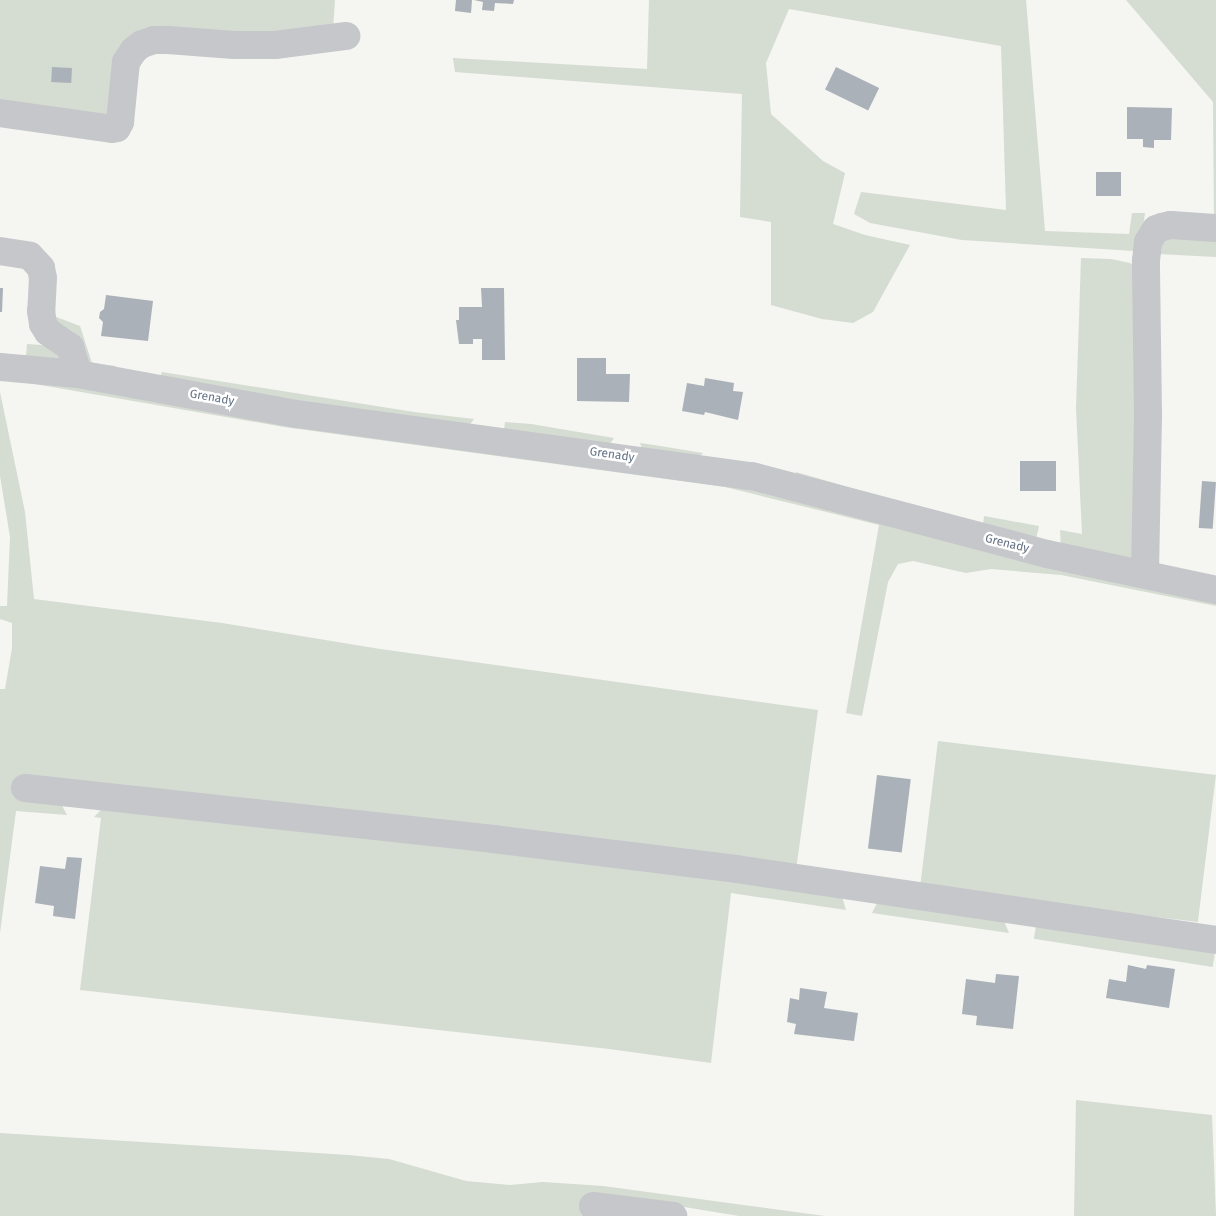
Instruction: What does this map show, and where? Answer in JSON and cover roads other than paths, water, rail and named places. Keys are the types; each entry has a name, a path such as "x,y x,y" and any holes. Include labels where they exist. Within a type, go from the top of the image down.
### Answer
{"street":[{"path":"0,113 112,129 117,128 120,122 126,62 134,50 142,44 154,40 168,40 234,45 275,45 346,36"},
{"path":"1145,573 1148,413 1146,261 1148,242 1156,229 1162,226 1216,228"},
{"path":"0,251 30,256 41,268 43,278 41,311 43,324 48,332 70,347 78,374"},
{"name":"Grenady","path":"0,367 78,374 297,414 752,476 1047,554 1145,573 1216,590"},
{"path":"25,788 484,838 736,869 1216,940"},
{"path":"593,1206 673,1216"}]}
